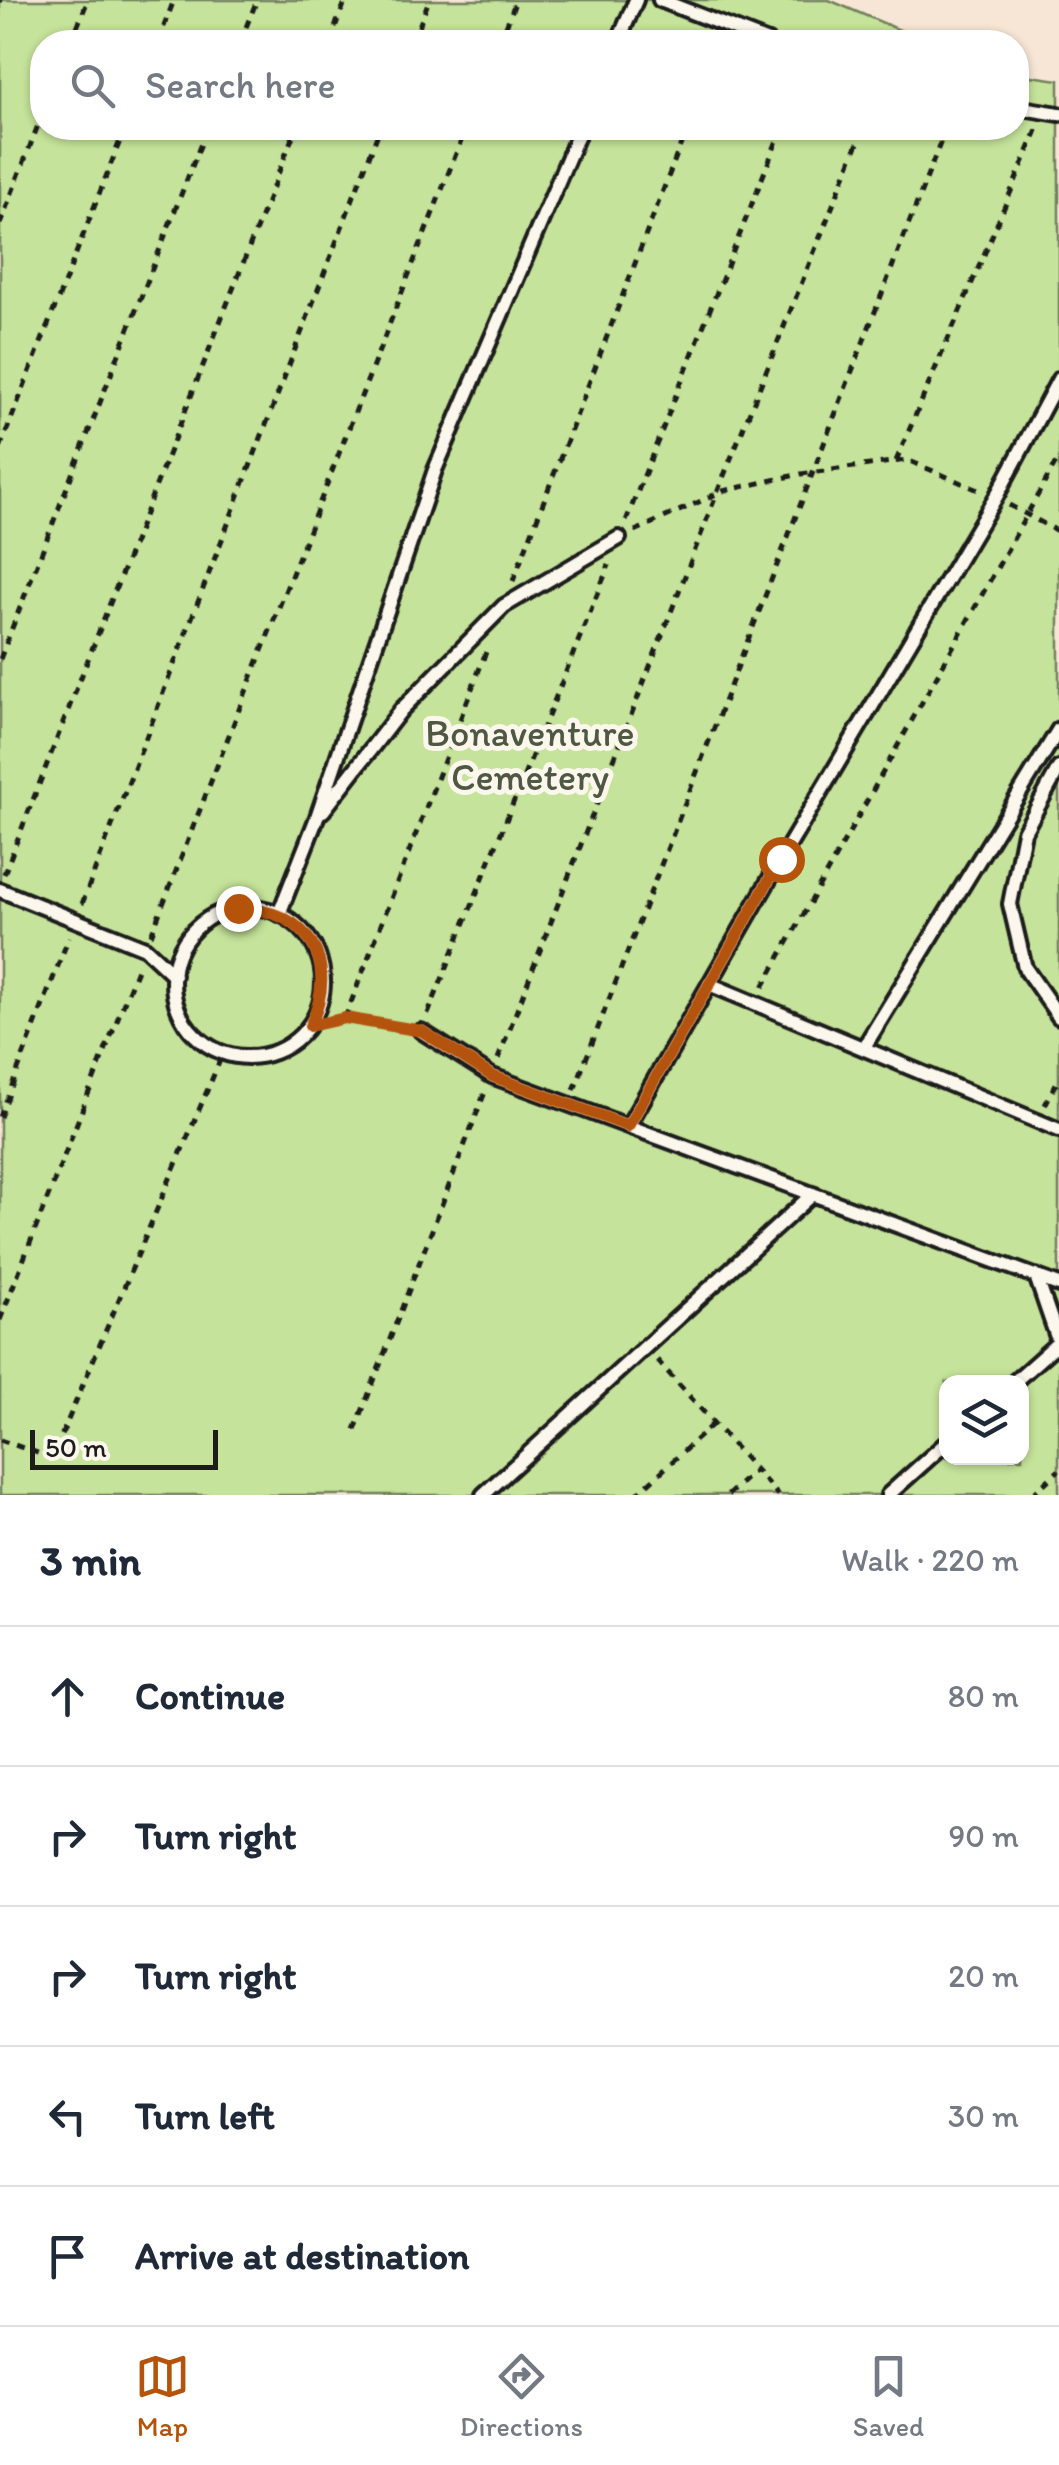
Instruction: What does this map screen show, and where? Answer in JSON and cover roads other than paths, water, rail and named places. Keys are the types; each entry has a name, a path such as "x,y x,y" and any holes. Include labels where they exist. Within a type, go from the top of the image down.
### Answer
{"lane":[{"path":"623,30 636,0"},
{"path":"660,0 737,30"},
{"path":"279,914 316,820 435,470 577,140"},
{"path":"628,1126 996,498 1059,379"},
{"path":"316,820 402,710 504,606 619,538"},
{"path":"864,1047 1059,728"},
{"path":"1059,768 1024,832 1010,904 1025,968 1059,1017"},
{"path":"0,887 146,948 174,974"},
{"path":"238,908 263,908 279,914 305,933 318,954 323,978 320,1003 310,1026 283,1048 264,1056 243,1057 223,1053 202,1041 185,1022 175,1000 174,974 180,950 194,930 214,915 238,908"},
{"path":"710,984 1059,1130"},
{"path":"422,1031 492,1076 1059,1285"},
{"path":"482,1495 813,1194"},
{"path":"1022,1375 1059,1342 1036,1276"},
{"path":"888,1495 939,1449"}],"park label":[{"name":"Bonaventure Cemetery","path":"530,754"}]}
